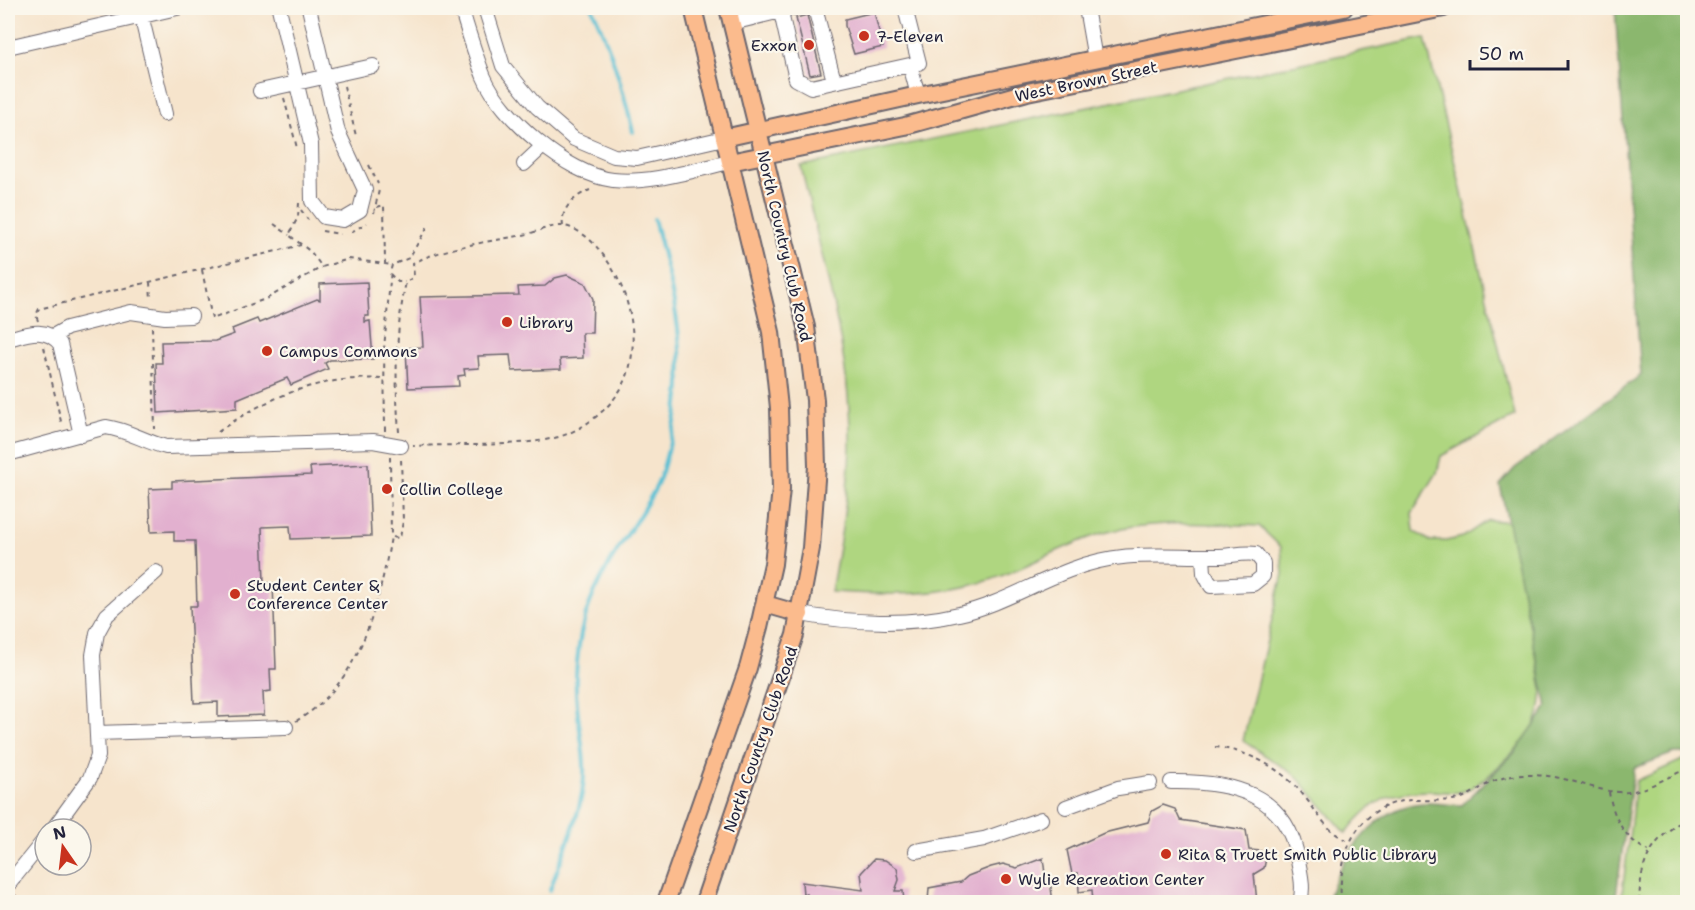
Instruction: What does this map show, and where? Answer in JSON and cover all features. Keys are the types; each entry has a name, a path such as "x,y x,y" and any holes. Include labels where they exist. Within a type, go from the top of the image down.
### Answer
{"main road":[{"name":"North Country Club Road","path":"666,903 748,668 765,604 776,544 781,489 782,446 776,366 762,288 693,8"},
{"name":"West Brown Street","path":"724,138 918,95 1344,8"},
{"name":"West Brown Street","path":"730,162 905,126 1028,92 1444,8"},
{"name":"North Country Club Road","path":"704,903 782,678 800,614 815,506 815,400 806,327 730,15"},
{"path":"1028,92 1086,70 1095,58"},
{"path":"765,604 800,614"}],"street":[{"path":"8,47 177,8"},
{"path":"279,8 311,144 312,201 324,217 343,220 360,210 364,190 338,132 309,8"},
{"path":"460,8 485,79 518,124 561,158 612,180 656,178 730,162"},
{"path":"485,8 503,66 537,107 574,139 614,156 637,158 724,138"},
{"path":"730,15 784,8 796,79 811,87 919,63 905,8"},
{"path":"815,8 834,81"},
{"path":"1086,8 1095,58"},
{"path":"141,15 165,114"},
{"path":"910,64 918,95"},
{"path":"260,91 373,66"},
{"path":"524,164 543,146"},
{"path":"53,336 67,328 131,312 151,316 191,316"},
{"path":"8,339 40,332 53,336 60,344 81,435"},
{"path":"8,454 106,427 121,429 156,445 166,447 373,441 394,445"},
{"path":"800,614 825,619 867,621 944,617 1005,599 1056,575 1092,562 1151,553 1203,556"},
{"path":"62,817 90,778 98,756 93,655 97,633 107,615 156,572"},
{"path":"97,733 286,727"},
{"path":"1171,782 1202,783 1231,788 1250,793 1271,806 1287,826 1296,846 1302,885 1300,903"},
{"path":"1066,807 1111,790 1150,783"},
{"path":"916,851 991,837 1041,819"},
{"path":"8,885 33,854"},
{"path":"8,898 12,903"}],"path":[{"path":"563,226 562,220 568,206 575,197 590,190"},
{"path":"377,207 384,205 385,263"},
{"path":"274,224 289,236"},
{"path":"391,537 400,538 403,521 394,445 384,425 383,379 390,274 392,265 409,258 428,226"},
{"path":"394,445 519,442 566,435 602,412 614,397 626,380 632,345 630,312 621,285 606,258 588,238 563,226 442,253 413,263"},
{"path":"390,274 398,282 406,282 414,277 413,263 409,258"},
{"path":"202,270 212,319 268,298 322,267"},
{"path":"150,282 156,445"},
{"path":"286,727 311,713 328,697 349,669 367,632 384,575 391,537 391,461 394,445 396,337 406,282"},
{"path":"203,446 211,437 243,416 298,390 334,379 356,377 383,379"},
{"path":"1215,747 1243,752 1257,758 1281,775 1304,797 1325,826 1350,842"},
{"path":"1341,903 1341,870 1350,842 1359,826 1371,816 1403,801 1459,799 1492,781 1512,776 1549,776 1609,791 1644,789 1688,769"},
{"path":"1609,791 1612,808 1622,830 1649,851"},
{"path":"1639,903 1642,869 1649,851 1663,834 1688,817"}],"green space":[{"path":"1615,8 1687,8 1687,753 1674,753 1634,768 1615,902 1327,902 1340,869 1350,852 1375,824 1390,813 1407,806 1425,803 1462,805 1515,752 1547,707 1500,485 1515,468 1641,375"},
{"path":"1425,38 1515,416 1441,456 1437,473 1412,513 1414,531 1430,541 1446,541 1463,537 1488,520 1513,522 1542,689 1539,712 1534,725 1501,764 1479,783 1460,792 1418,791 1383,800 1364,813 1346,833 1295,775 1243,741 1283,574 1281,547 1259,526 1161,524 1141,526 1089,538 1004,575 971,586 911,594 831,592 847,484 850,448 849,413 841,341 801,166"},
{"path":"1687,758 1687,902 1621,902 1636,781"}],"building":[{"name":"7-Eleven","path":"874,12 883,47 854,54 845,19"},
{"name":"Exxon","path":"807,15 821,73 810,75 796,18"},
{"name":"Library","path":"567,275 585,283 593,299 592,333 582,333 583,358 560,359 561,369 512,371 510,355 478,356 479,368 464,369 465,375 458,376 459,386 408,388 406,348 423,347 420,297 519,295 518,287 545,286 555,278"},
{"name":"Campus Commons","path":"367,282 369,316 365,316 365,322 370,321 373,359 330,360 325,363 328,369 291,385 287,378 237,399 237,408 158,413 156,363 162,363 161,342 215,341 234,334 232,329 257,319 259,323 317,299 320,300 320,284"},
{"name":"Student Center & Conference Center","path":"368,464 371,536 291,539 290,526 262,527 264,583 273,583 276,669 270,669 271,691 263,692 264,715 218,717 218,702 194,703 190,606 197,606 195,541 174,541 174,531 151,532 149,489 172,488 172,481 311,475 310,467"},
{"name":"Rita & Truett Smith Public Library","path":"1163,805 1175,809 1180,820 1246,830 1249,850 1261,851 1266,858 1264,868 1254,874 1257,902 1095,902 1092,890 1079,892 1078,873 1072,874 1067,850 1104,833 1148,822 1152,811"},
{"name":"Wylie Recreation Center","path":"1043,858 1046,882 1050,881 1053,902 928,902 929,888 961,882 968,876 991,867 1003,864 1017,868"},
{"path":"874,859 885,860 897,868 899,880 895,891 903,891 904,902 808,902 807,894 803,895 802,882 863,890 861,873"}],"waterway":[{"path":"592,8 616,68 633,132"},
{"path":"550,890 574,825 583,786 583,756 576,687 581,633 594,593 612,558 657,484 663,470 676,419 681,362 679,334 669,278 654,219"}],"place":[{"name":"7-Eleven","path":"864,36"},
{"name":"Exxon","path":"809,45"},
{"name":"Library","path":"507,322"},
{"name":"Campus Commons","path":"267,351"},
{"name":"Collin College","path":"387,489"},
{"name":"Student Center & Conference Center","path":"235,594"},
{"name":"Rita & Truett Smith Public Library","path":"1166,854"},
{"name":"Wylie Recreation Center","path":"1006,879"}]}
